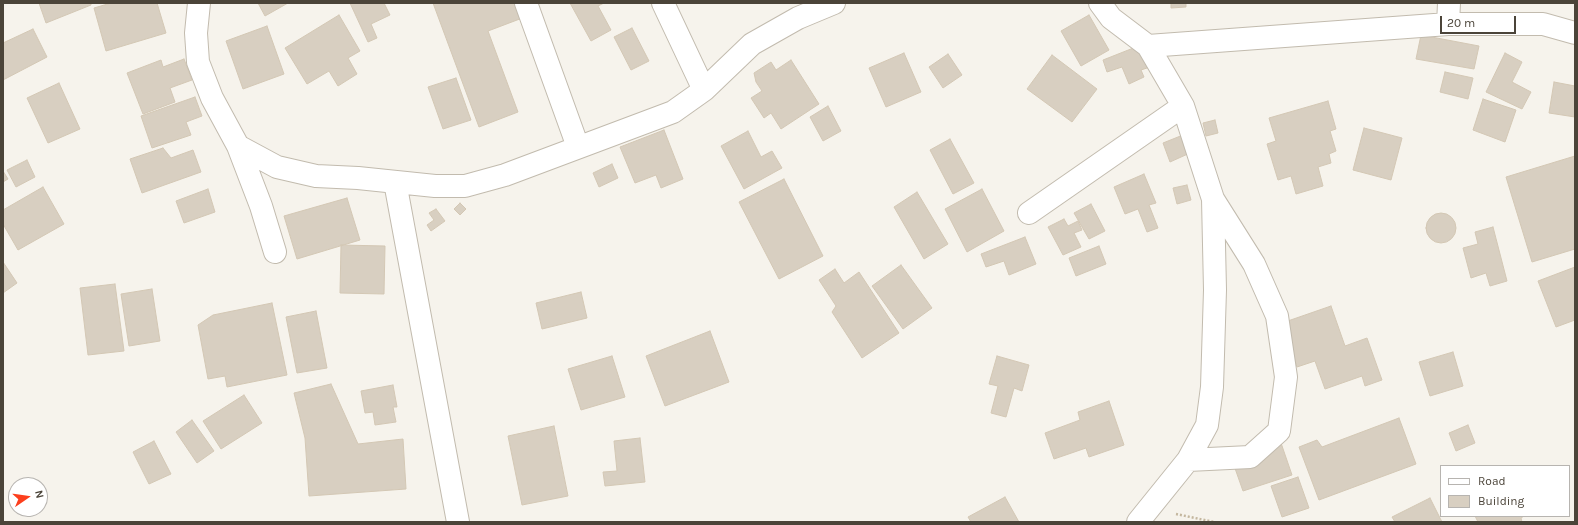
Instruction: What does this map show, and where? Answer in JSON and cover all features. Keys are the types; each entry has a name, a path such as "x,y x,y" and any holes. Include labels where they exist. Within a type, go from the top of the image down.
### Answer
{"street":[{"path":"199,3 196,33 198,62 212,98 238,146 261,206 275,252"},
{"path":"526,3 578,147"},
{"path":"663,3 704,90"},
{"path":"238,146 277,167 316,176 358,178 435,186 464,186 505,175 673,112 704,90 752,44 798,18 834,3"},
{"path":"1100,3 1111,18 1148,46 1183,106 1213,199 1254,264 1277,316 1286,377 1278,431 1250,457 1188,460"},
{"path":"1148,46 1449,14 1543,24 1575,33"},
{"path":"1029,213 1183,106"},
{"path":"395,182 458,522"},
{"path":"1143,515 1188,460 1207,425 1212,387 1215,290 1213,199"}],"path":[{"path":"1143,515 1214,522"}],"building":[{"path":"39,3 91,3 91,5 46,23"},
{"path":"111,3 157,3 166,33 106,51 94,8"},
{"path":"258,3 288,3 265,16"},
{"path":"350,3 384,3 390,15 371,24 377,38 368,42"},
{"path":"433,3 520,3 525,17 488,31 518,112 479,127"},
{"path":"570,3 604,3 598,6 611,30 591,41"},
{"path":"1171,3 1186,3 1186,7 1171,8"},
{"path":"339,15 360,51 348,58 357,74 338,86 329,71 307,84 285,48"},
{"path":"1089,15 1109,50 1081,66 1061,31"},
{"path":"267,26 284,74 243,89 226,41"},
{"path":"632,28 649,61 631,70 614,37"},
{"path":"33,29 47,57 3,80 3,43"},
{"path":"1421,35 1479,46 1474,69 1416,59"},
{"path":"1141,45 1150,67 1141,70 1144,77 1129,84 1122,67 1107,72 1103,60"},
{"path":"904,53 921,92 886,107 869,68"},
{"path":"1505,53 1522,62 1512,82 1531,92 1522,109 1486,92"},
{"path":"948,54 962,75 943,88 929,67"},
{"path":"1052,55 1097,89 1072,122 1027,89"},
{"path":"184,59 192,80 170,88 175,102 143,114 127,73 161,60 163,67"},
{"path":"791,60 819,104 781,129 771,113 764,118 751,98 762,91 756,82 754,73 771,62 776,70"},
{"path":"1445,72 1473,78 1468,99 1440,92"},
{"path":"456,78 471,120 443,129 428,87"},
{"path":"1554,82 1575,86 1575,117 1549,113"},
{"path":"59,83 80,129 48,143 27,98"},
{"path":"195,97 202,116 186,122 191,135 152,148 141,116"},
{"path":"1483,99 1516,110 1505,142 1473,130"},
{"path":"1328,101 1336,129 1330,131 1336,151 1329,154 1331,163 1318,167 1323,186 1296,194 1291,176 1278,180 1267,144 1276,141 1269,118"},
{"path":"828,106 841,131 823,141 810,117"},
{"path":"1215,120 1218,133 1206,136 1203,123"},
{"path":"1364,128 1402,138 1391,180 1353,170"},
{"path":"664,130 683,179 661,188 656,175 635,183 620,147"},
{"path":"748,131 761,157 772,151 782,168 744,189 721,146"},
{"path":"1183,135 1190,153 1170,162 1163,143"},
{"path":"950,139 974,183 953,194 930,150"},
{"path":"163,148 171,158 193,150 201,172 142,193 130,159"},
{"path":"1575,156 1575,249 1532,262 1506,177"},
{"path":"27,160 35,177 16,187 7,170"},
{"path":"612,164 618,178 599,187 593,173"},
{"path":"3,171 8,179 3,182"},
{"path":"1144,174 1156,203 1149,205 1158,228 1147,232 1138,209 1125,214 1114,187"},
{"path":"784,179 823,256 779,279 739,202"},
{"path":"1187,185 1191,200 1177,204 1173,188"},
{"path":"43,187 64,224 18,250 3,224 3,210"},
{"path":"208,189 215,212 184,223 176,201"},
{"path":"982,189 1004,231 967,252 945,209"},
{"path":"917,192 948,244 924,259 894,207"},
{"path":"347,198 360,240 297,259 284,216"},
{"path":"460,203 466,209 460,215 454,209"},
{"path":"1091,204 1105,231 1089,239 1074,213"},
{"path":"436,209 445,221 431,231 427,225 434,220 429,213"},
{"path":"1441,213 1452,217 1456,228 1452,239 1441,243 1430,239 1426,228 1430,217"},
{"path":"1064,219 1068,226 1078,221 1082,230 1074,233 1081,247 1063,255 1048,227"},
{"path":"1493,227 1507,281 1490,286 1486,273 1471,278 1463,248 1478,244 1475,232"},
{"path":"1025,237 1036,264 1009,275 1004,261 986,267 981,254"},
{"path":"341,245 385,246 384,294 340,293"},
{"path":"1099,246 1106,264 1076,276 1069,258"},
{"path":"3,262 17,283 3,293"},
{"path":"901,265 932,308 903,329 872,286"},
{"path":"1575,267 1575,320 1556,327 1538,281"},
{"path":"835,269 844,283 859,272 899,333 862,358 832,312 836,306 819,280"},
{"path":"115,284 124,351 88,355 80,288"},
{"path":"152,289 160,341 129,346 121,294"},
{"path":"581,292 587,318 542,329 536,303"},
{"path":"272,303 287,375 227,387 225,376 208,379 198,325 213,315"},
{"path":"1331,306 1345,346 1367,338 1382,380 1365,386 1362,376 1325,389 1315,361 1297,367 1282,323"},
{"path":"316,311 327,368 297,373 286,317"},
{"path":"710,331 729,382 665,406 646,356"},
{"path":"1453,352 1463,386 1430,396 1419,362"},
{"path":"612,356 625,397 581,410 568,369"},
{"path":"997,356 1029,365 1022,391 1014,388 1006,417 991,413 998,386 989,384"},
{"path":"331,384 358,444 403,439 406,489 309,496 305,438 294,393"},
{"path":"393,385 397,407 393,407 396,422 375,425 373,412 365,413 361,391"},
{"path":"244,395 262,423 221,449 203,421"},
{"path":"1109,401 1124,445 1089,457 1086,448 1054,459 1045,433 1080,420 1078,412"},
{"path":"1399,418 1416,464 1319,500 1299,447 1317,440 1322,447"},
{"path":"192,420 214,451 197,463 176,432"},
{"path":"1468,425 1475,443 1456,451 1449,433"},
{"path":"554,426 568,496 522,505 508,436"},
{"path":"640,438 645,482 605,486 603,472 617,471 614,441"},
{"path":"1280,440 1292,475 1243,491 1231,457"},
{"path":"154,441 171,474 149,484 133,452"},
{"path":"1298,477 1309,508 1282,517 1271,486"},
{"path":"1005,497 1019,522 971,522 968,517"},
{"path":"1430,498 1442,522 1395,522 1392,517"},
{"path":"1476,517 1522,517 1521,518 1522,522 1478,522"}]}
